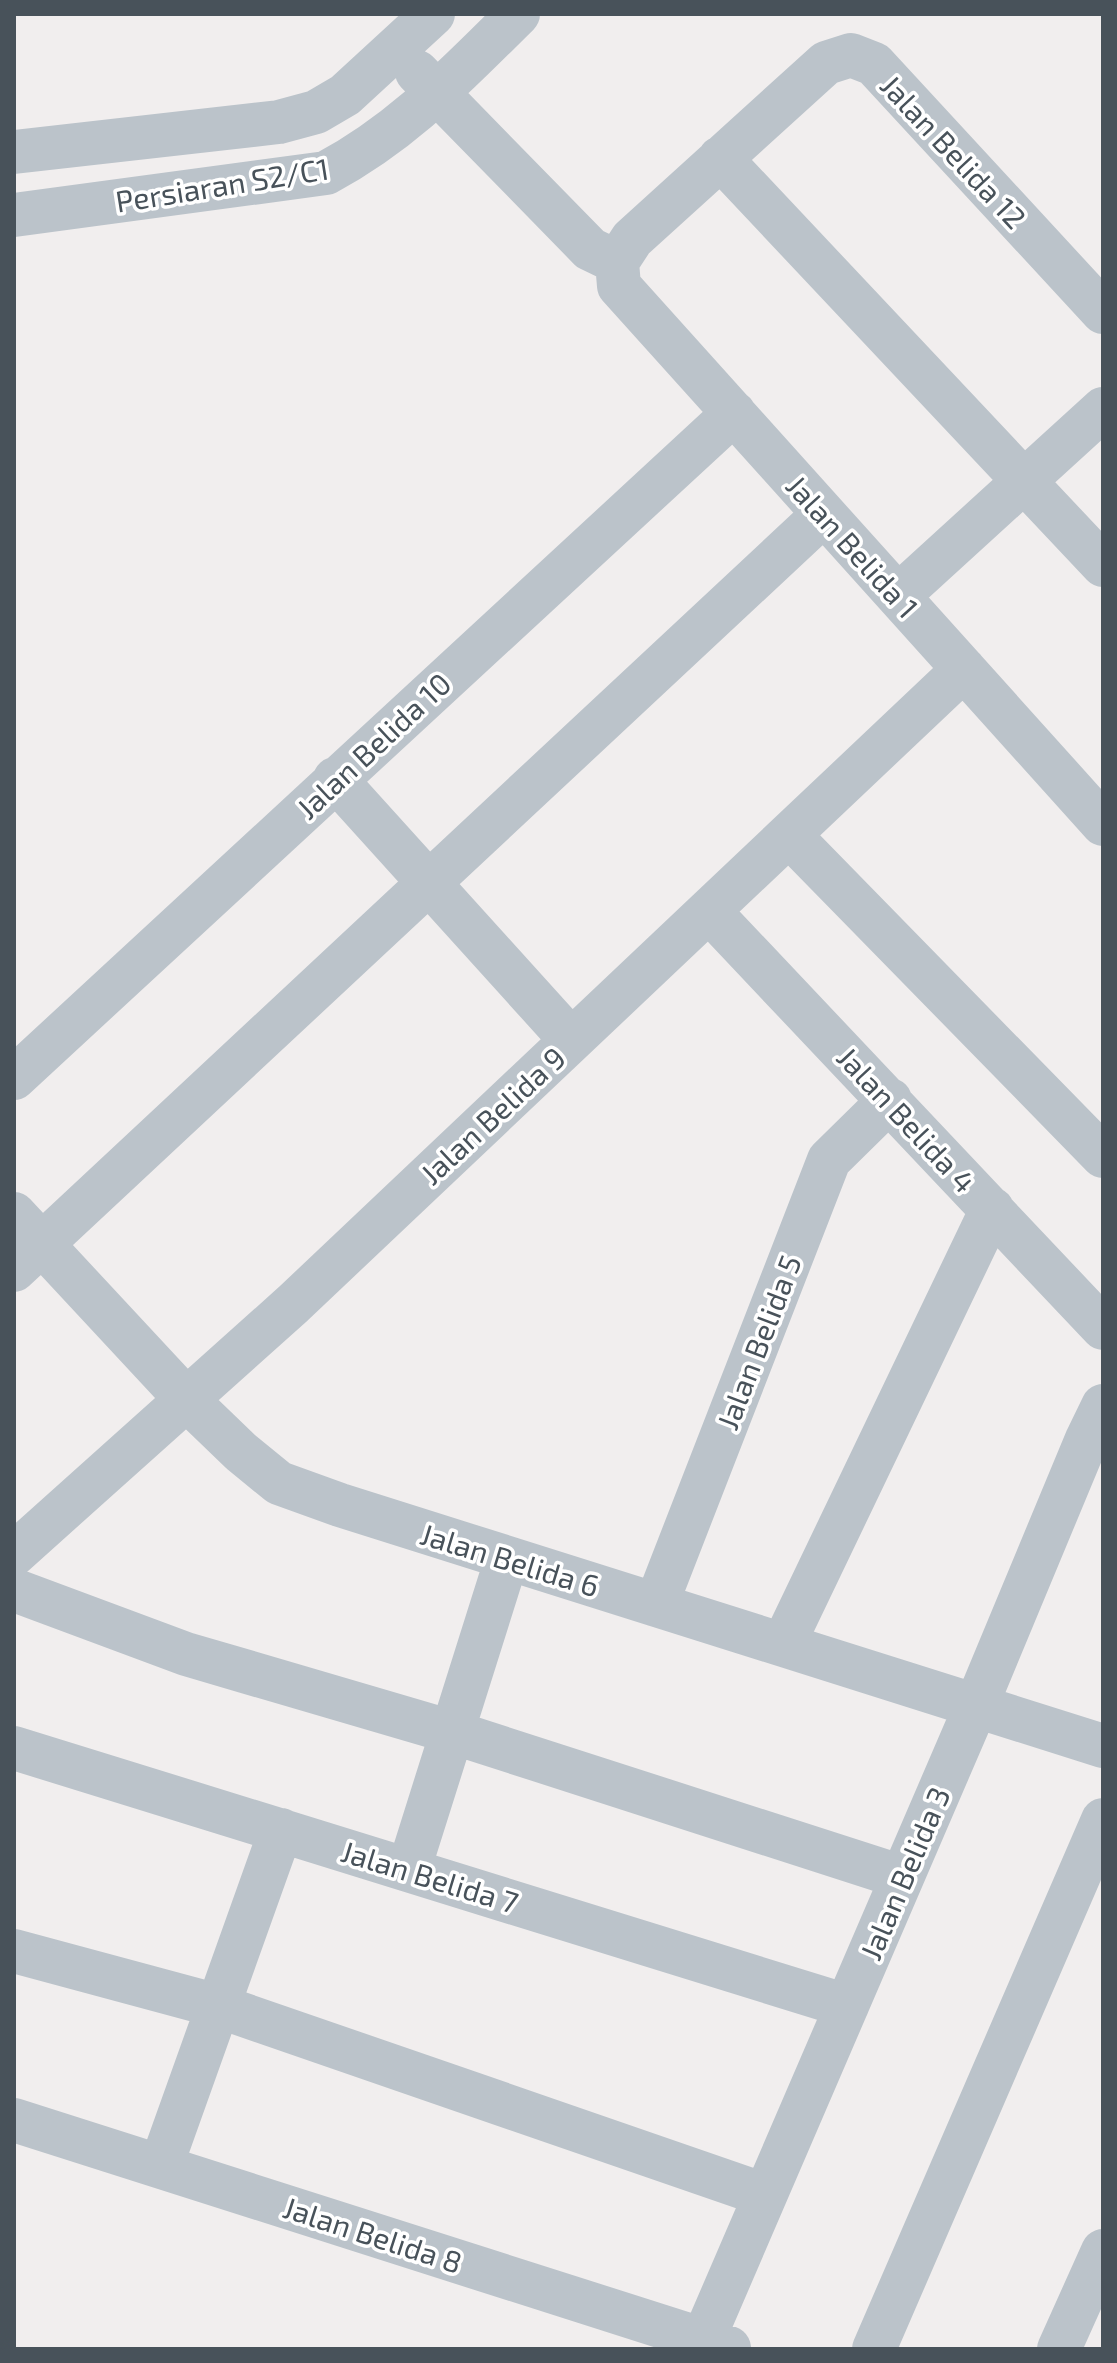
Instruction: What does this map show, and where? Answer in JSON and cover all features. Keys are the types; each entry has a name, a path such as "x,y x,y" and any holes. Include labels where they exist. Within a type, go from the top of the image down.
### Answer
{"street":[{"name":"Persiaran S2/C1","path":"14,152 279,122 316,112 345,95 433,14"},
{"name":"Persiaran S2/C1","path":"14,215 326,173 391,133 518,14"},
{"path":"396,50 590,249 617,262"},
{"name":"Jalan Belida 12","path":"617,262 632,239 826,63 851,55 874,64 1103,312"},
{"path":"720,158 1103,565"},
{"name":"Jalan Belida 1","path":"617,262 619,286 1103,824"},
{"path":"898,596 1103,409"},
{"name":"Jalan Belida 10","path":"14,1078 734,413"},
{"path":"23,1243 428,882 824,514"},
{"name":"Jalan Belida 9","path":"14,1554 293,1304 964,669"},
{"path":"335,779 571,1040"},
{"path":"789,835 1103,1156"},
{"name":"Jalan Belida 4","path":"709,911 1103,1328"},
{"name":"Jalan Belida 5","path":"656,1605 829,1160 890,1100"},
{"path":"784,1643 992,1209"},
{"name":"Jalan Belida 6","path":"23,1243 279,1483 340,1505 1103,1746"},
{"name":"Jalan Belida 3","path":"717,2344 765,2195 1103,1406"},
{"path":"407,1869 507,1558"},
{"path":"14,1590 186,1654 452,1732 902,1877"},
{"name":"Jalan Belida 7","path":"14,1748 847,2006"},
{"path":"874,2349 1103,1820"},
{"path":"161,2166 281,1830"},
{"path":"14,1951 218,2006 765,2195"},
{"name":"Jalan Belida 8","path":"14,2120 717,2344"},
{"path":"1059,2349 1103,2251"}]}
